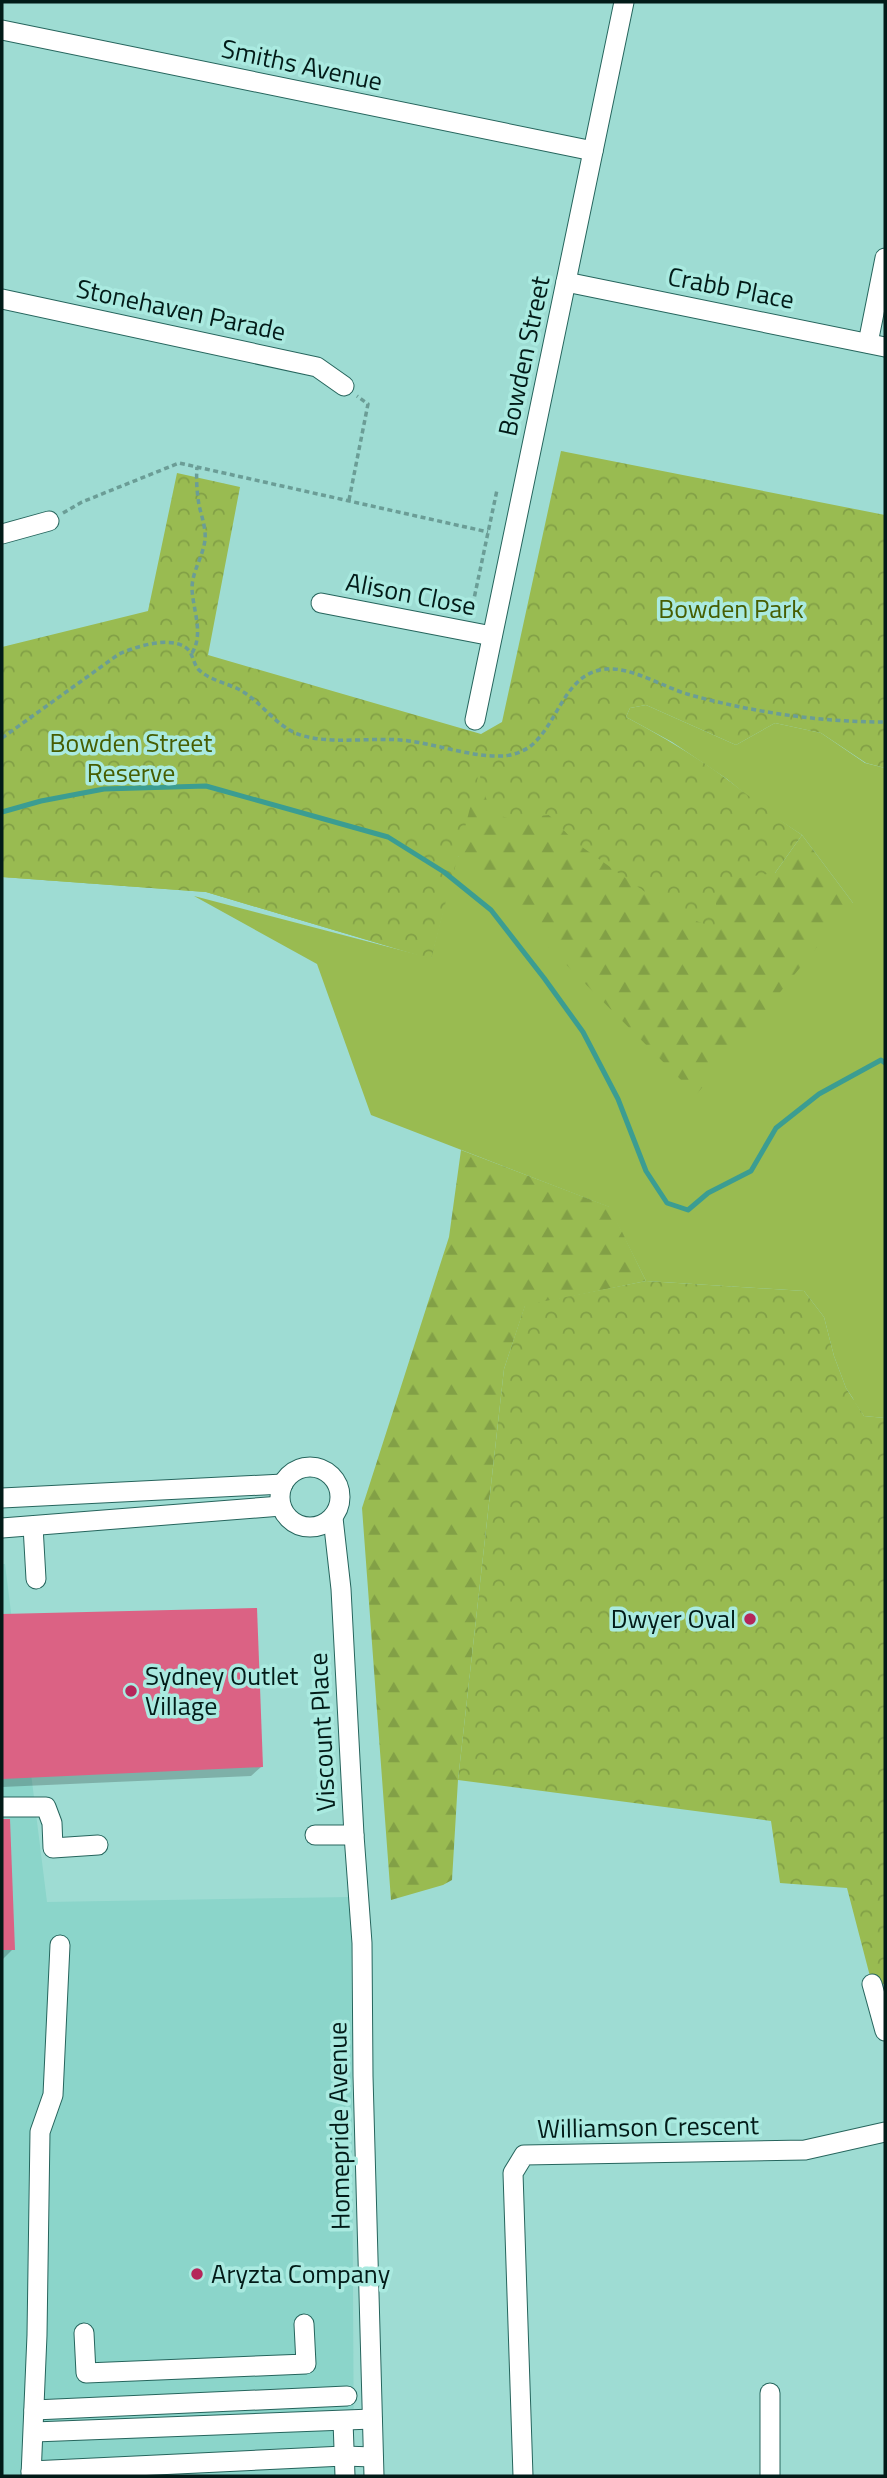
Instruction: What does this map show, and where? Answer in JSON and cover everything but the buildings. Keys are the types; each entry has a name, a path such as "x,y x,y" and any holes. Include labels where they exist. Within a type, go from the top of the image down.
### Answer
{"street":[{"name":"Bowden Street","path":"475,720 624,2"},
{"name":"Smiths Avenue","path":"2,30 593,151"},
{"path":"877,345 885,258"},
{"name":"Crabb Place","path":"566,282 877,345"},
{"name":"Stonehaven Parade","path":"2,299 317,367 344,386"},
{"path":"2,534 49,521"},
{"name":"Alison Close","path":"321,603 492,636"},
{"path":"308,1466 328,1472 340,1489 341,1499 333,1518 324,1524 303,1527 294,1523 281,1506 280,1491 289,1475 308,1466"},
{"path":"2,1498 283,1484"},
{"path":"2,1528 281,1506"},
{"name":"Viscount Place","path":"333,1518 341,1589 362,1943"},
{"path":"33,1527 36,1579"},
{"path":"2,1807 46,1807 52,1823 53,1848 98,1845"},
{"path":"315,1835 354,1835"},
{"name":"Homepride Avenue","path":"362,1943 374,2466"},
{"path":"60,1945 53,2095 40,2132 37,2335 31,2474 344,2456 374,2466"},
{"path":"872,1984 885,2031"},
{"name":"Williamson Crescent","path":"523,2476 513,2173 524,2155 805,2150 885,2132"},
{"path":"84,2333 86,2372 306,2364 304,2324"},
{"path":"770,2393 770,2476"},
{"path":"34,2410 347,2396"},
{"path":"34,2432 372,2419"},
{"path":"343,2421 345,2476"}],"path":[{"path":"344,386 368,404 349,500"},
{"path":"49,521 82,502 179,463 488,532"},
{"path":"191,653 197,645 198,632 192,590 193,574 204,547 205,533 199,506 197,467"},
{"path":"467,632 496,490"},
{"path":"2,737 119,654 135,647 161,642 184,646 191,653 197,668 213,680 244,692 284,728 304,736 409,741 508,757 528,748 541,734 575,683 591,672 608,668 685,693 742,707 819,719 885,722"}],"shaded area":[{"path":"2,1564 5,1564 47,1902 351,1897 354,2476 2,2476"}],"green space":[{"name":"Bowden Park","path":"561,451 885,515 885,768 866,763 821,733 775,723 736,745 646,705 630,708 626,717 703,763 802,835 775,873 739,878 716,897 716,928 676,914 575,842 549,815 510,819 490,812 479,773 431,959 206,892 2,877 2,647 148,611 177,473 240,487 208,655 481,734 502,722"},
{"name":"Bowden Street Reserve","path":"2,658 479,772 549,815 775,873 802,835 853,903 696,1095 458,856 431,959 206,892 2,877"},
{"path":"646,705 736,745 775,723 821,733 865,763 885,768 885,1418 864,1416 855,1403 813,1368 854,1400 846,1388 834,1356 824,1317 804,1291 646,1281 609,1207 371,1115 317,964 194,896 431,958 457,856 853,903 802,835 672,742 626,717 630,708"},
{"path":"461,1150 610,1207 646,1281 525,1306 504,1369 458,1780 452,1880 391,1900 362,1508 449,1237"},
{"path":"646,1281 804,1291 824,1317 846,1388 864,1416 885,1418 885,1984 872,1984 847,1888 780,1883 771,1821 458,1780 504,1369 525,1305"}],"waterway":[{"path":"2,812 41,801 104,789 206,786 388,837 444,872 491,910 583,1032 618,1099 646,1171 667,1203 688,1210 708,1193 751,1171 776,1128 819,1094 881,1060 885,1063"}],"place":[{"name":"Dwyer Oval","path":"750,1619"},
{"name":"Sydney Outlet Village","path":"131,1691"},
{"name":"Aryzta Company","path":"197,2274"}]}
